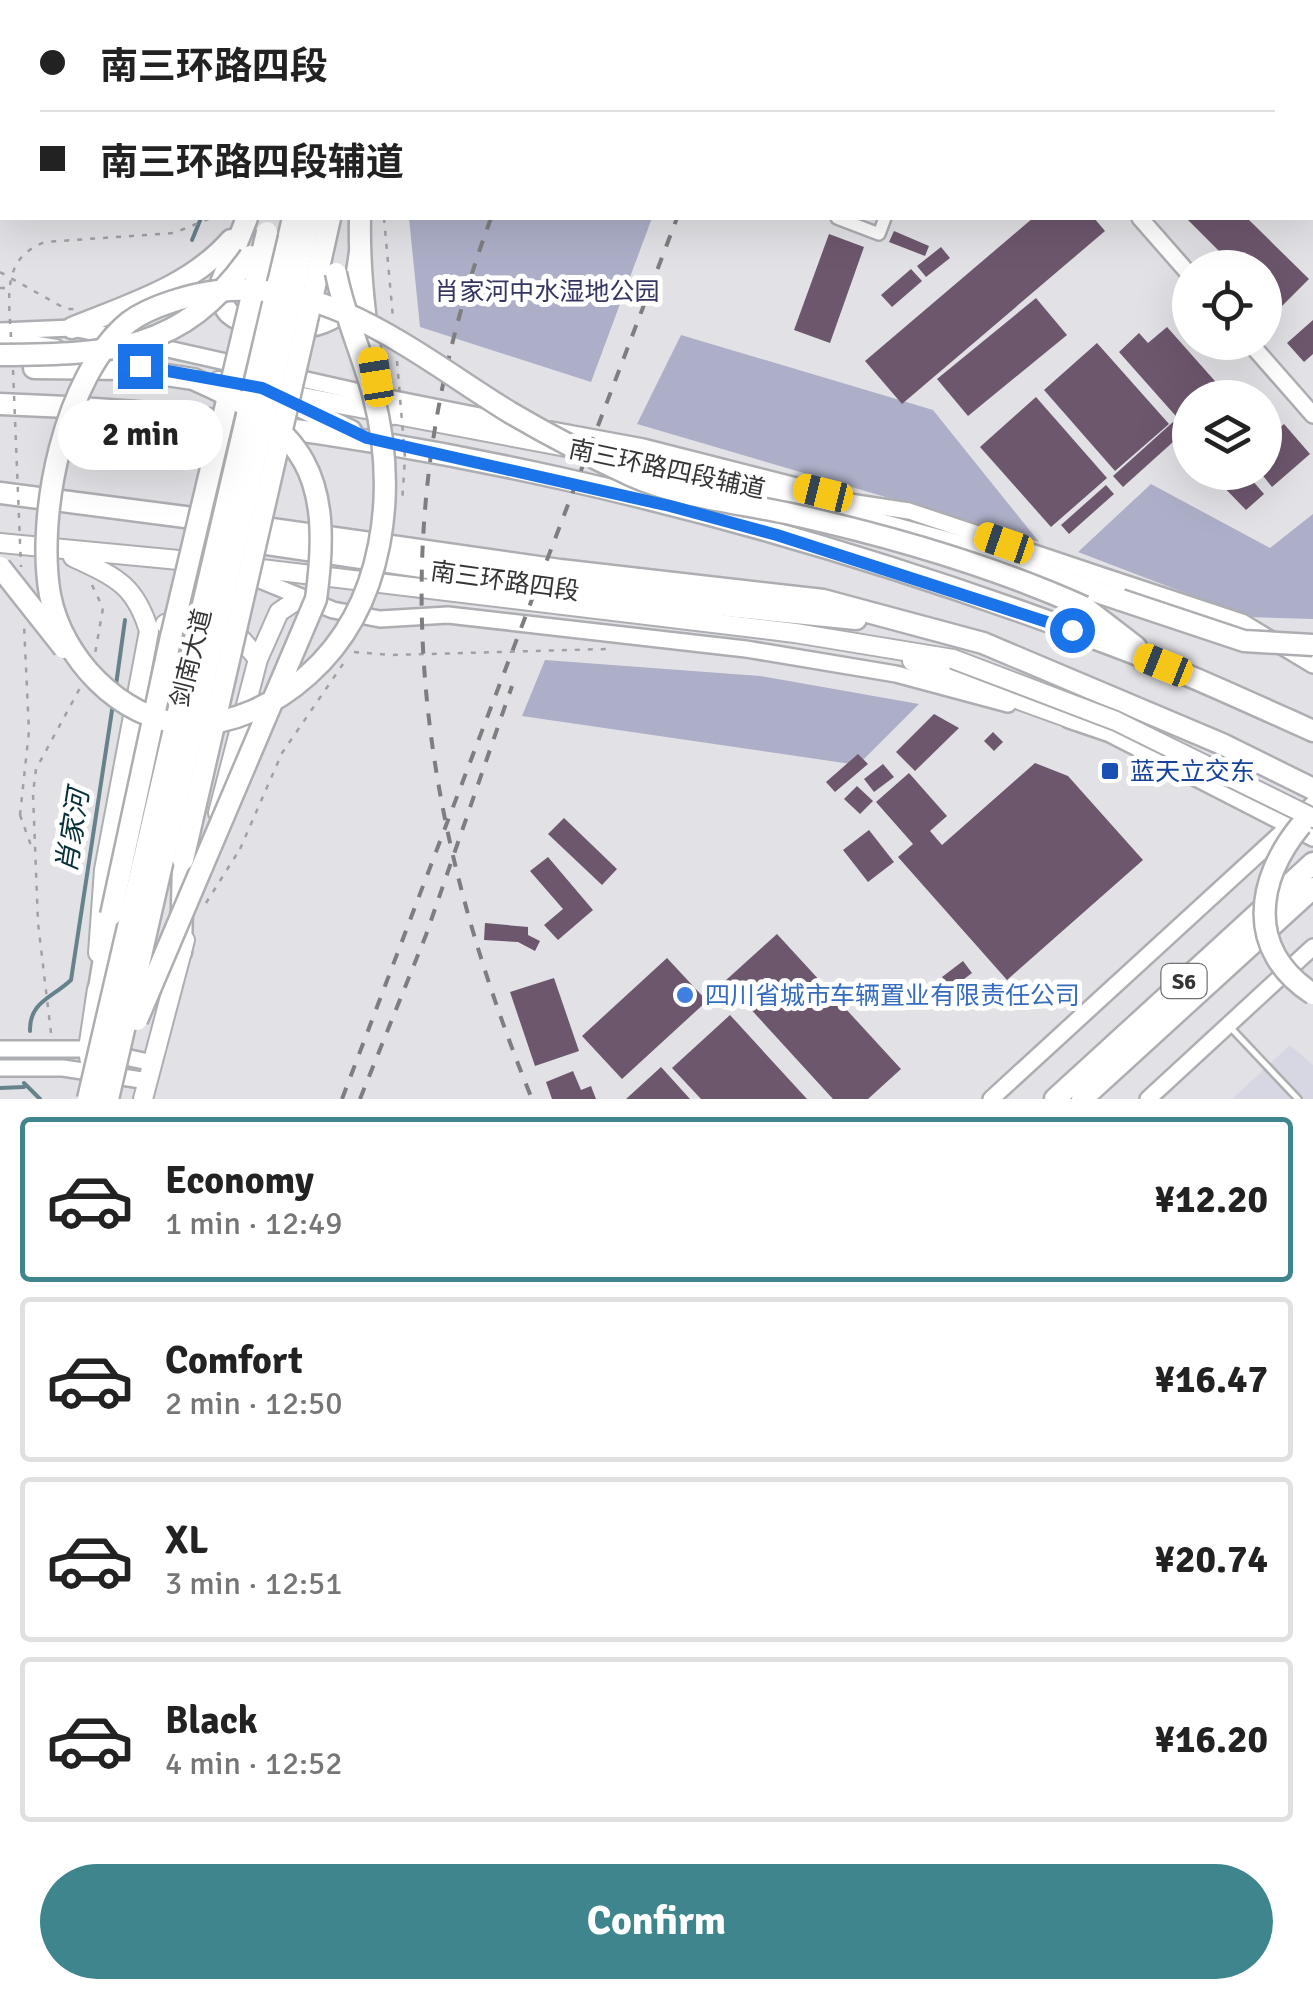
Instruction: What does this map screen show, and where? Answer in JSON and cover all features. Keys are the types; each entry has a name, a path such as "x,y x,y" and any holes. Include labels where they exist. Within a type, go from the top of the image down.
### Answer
{"highway":[{"path":"72,328 180,283 212,261 245,220"},
{"path":"246,220 217,293 228,312 241,320 295,328 320,326 347,304 360,252"},
{"name":"剑南大道","path":"92,1099 296,286 293,220"},
{"name":"剑南大道","path":"108,1099 310,220"},
{"path":"181,952 183,860 296,286 332,220"},
{"path":"0,568 69,656 131,708 166,721 210,724 240,716 292,690 330,656 357,617 377,552 386,464 373,392 336,274 333,220"},
{"path":"360,220 360,252 376,377 385,402"},
{"path":"0,355 91,353 160,337 209,307 250,256 268,225"},
{"path":"97,1001 111,915 170,641 268,225"},
{"path":"92,673 61,626 50,594 52,498 60,449 84,378 112,339 134,318 210,292 244,289 284,291 380,330 512,414 638,479 802,516 1017,577 1084,607 1110,637"},
{"path":"0,368 164,372 193,379 240,400 270,419 293,444 316,486 322,520 316,599 115,1072"},
{"path":"262,388 367,438"},
{"path":"0,404 182,416 367,438 670,506 795,540 1110,637 1163,665 1313,730"},
{"path":"752,489 960,546 1244,641 1313,645"},
{"name":"南三环路四段","path":"0,493 560,570 824,600 983,642 1222,744 1313,790"},
{"path":"1313,817 1282,848 1264,896 1277,960 1313,994"},
{"name":"S6","path":"1055,1099 1313,862"},
{"name":"S6","path":"1082,1099 1313,888"}],"main road":[{"path":"1142,220 1172,254"},
{"path":"0,331 72,328 385,402 643,447 859,502"},
{"name":"南三环路四段辅道","path":"0,340 262,388 385,402 752,489 909,511 1242,622 1313,665"},
{"path":"1265,360 1313,415"},
{"path":"1,543 63,552 220,564 795,633 952,659 1116,721 1313,817"},
{"path":"63,552 125,585 140,602 149,631 104,870 97,1001 88,1049 92,1099"},
{"path":"220,564 300,598 380,619 448,615 746,649 896,674 1076,721"},
{"path":"148,1081 258,659 280,612 300,598"},
{"path":"149,631 191,612 206,613 228,624 258,659"},
{"path":"795,633 909,660 1076,721 1313,838"},
{"path":"991,1099 1313,804"},
{"path":"1148,1099 1313,946"},
{"path":"0,1049 88,1049 148,1081"},
{"path":"0,1068 92,1072 148,1081"}],"street":[{"path":"843,220 879,234 884,220"}],"lane":[{"path":"1228,1024 1298,1099"}],"path":[{"path":"384,220 394,324"},
{"path":"0,272 66,310 82,308"},
{"path":"0,288 10,288"},
{"path":"1,543 34,554"},
{"path":"52,1049 35,856 36,769 92,673 102,608 89,580"},
{"path":"20,815 35,856"},
{"path":"188,928 240,849"}],"shaded area":[{"path":"1290,1045 1313,1065 1313,1099 1232,1099"}],"green space":[{"name":"肖家河中水湿地公园","path":"409,220 651,220 591,382 420,327"},
{"path":"681,335 933,410 1039,542 637,424"},
{"path":"1151,484 1270,548 1313,514 1313,619 1248,617 1078,552"},
{"path":"545,660 760,676 919,704 858,765 522,716"}],"building":[{"path":"1031,220 1096,220 1105,231 902,404 865,361"},
{"path":"1188,220 1249,220 1280,250 1218,250"},
{"path":"894,231 929,246 925,256 889,242"},
{"path":"829,234 864,247 830,343 794,330"},
{"path":"941,247 950,258 926,277 917,266"},
{"path":"1282,252 1309,279 1282,306"},
{"path":"911,269 922,281 892,307 881,295"},
{"path":"1036,298 1067,335 968,416 937,379"},
{"path":"1313,320 1313,354 1304,362 1287,343"},
{"path":"1167,327 1172,333 1172,360 1196,360 1214,380 1172,380 1172,412 1119,352 1139,333 1148,343"},
{"path":"1097,343 1169,424 1115,471 1044,390"},
{"path":"1036,397 1107,478 1051,527 980,447"},
{"path":"1172,423 1172,443 1123,487 1113,476"},
{"path":"1282,426 1310,454 1282,478"},
{"path":"1106,485 1114,494 1069,534 1061,525"},
{"path":"1227,490 1261,490 1264,494 1246,510"},
{"path":"934,714 959,728 915,771 896,752"},
{"path":"993,732 1003,742 994,751 984,741"},
{"path":"858,754 868,764 835,792 826,782"},
{"path":"1035,763 1068,776 1143,860 1007,980 898,857 913,844 876,802 909,773 947,816 930,831 942,845"},
{"path":"883,764 894,777 874,792 864,779"},
{"path":"857,786 873,801 860,814 844,799"},
{"path":"564,818 617,869 602,885 548,834"},
{"path":"869,830 894,862 868,882 843,850"},
{"path":"548,857 593,910 558,940 544,925 563,909 530,871"},
{"path":"485,923 528,927 528,935 540,941 535,951 518,942 484,940"},
{"path":"777,934 901,1069 868,1099 833,1099 725,981"},
{"path":"667,958 707,1001 622,1079 582,1036"},
{"path":"963,961 972,973 951,989 942,977"},
{"path":"554,978 579,1051 535,1066 510,992"},
{"path":"730,1015 807,1099 701,1099 672,1068"},
{"path":"661,1067 690,1099 626,1099"},
{"path":"573,1071 581,1090 591,1086 596,1099 552,1099 546,1082"}],"waterway":[{"name":"肖家河","path":"192,240 200,220"},
{"name":"肖家河","path":"116,685 125,620"},
{"name":"肖家河","path":"30,1031 33,1013 71,980 113,704"},
{"name":"肖家河","path":"24,1083 40,1099"},
{"path":"0,1088 24,1087"}],"railway":[{"path":"490,220 455,331 433,443 422,552 424,662 436,770 459,879 491,988 532,1099"},
{"path":"342,1099 676,220"},
{"path":"360,1099 426,935 512,686"}],"place":[{"name":"蓝天立交东","path":"1110,771"},
{"name":"四川省城市车辆置业有限责任公司","path":"685,995"}],"route":[{"path":"140,366 262,388 367,438 670,506 777,535 1072,630"}]}
